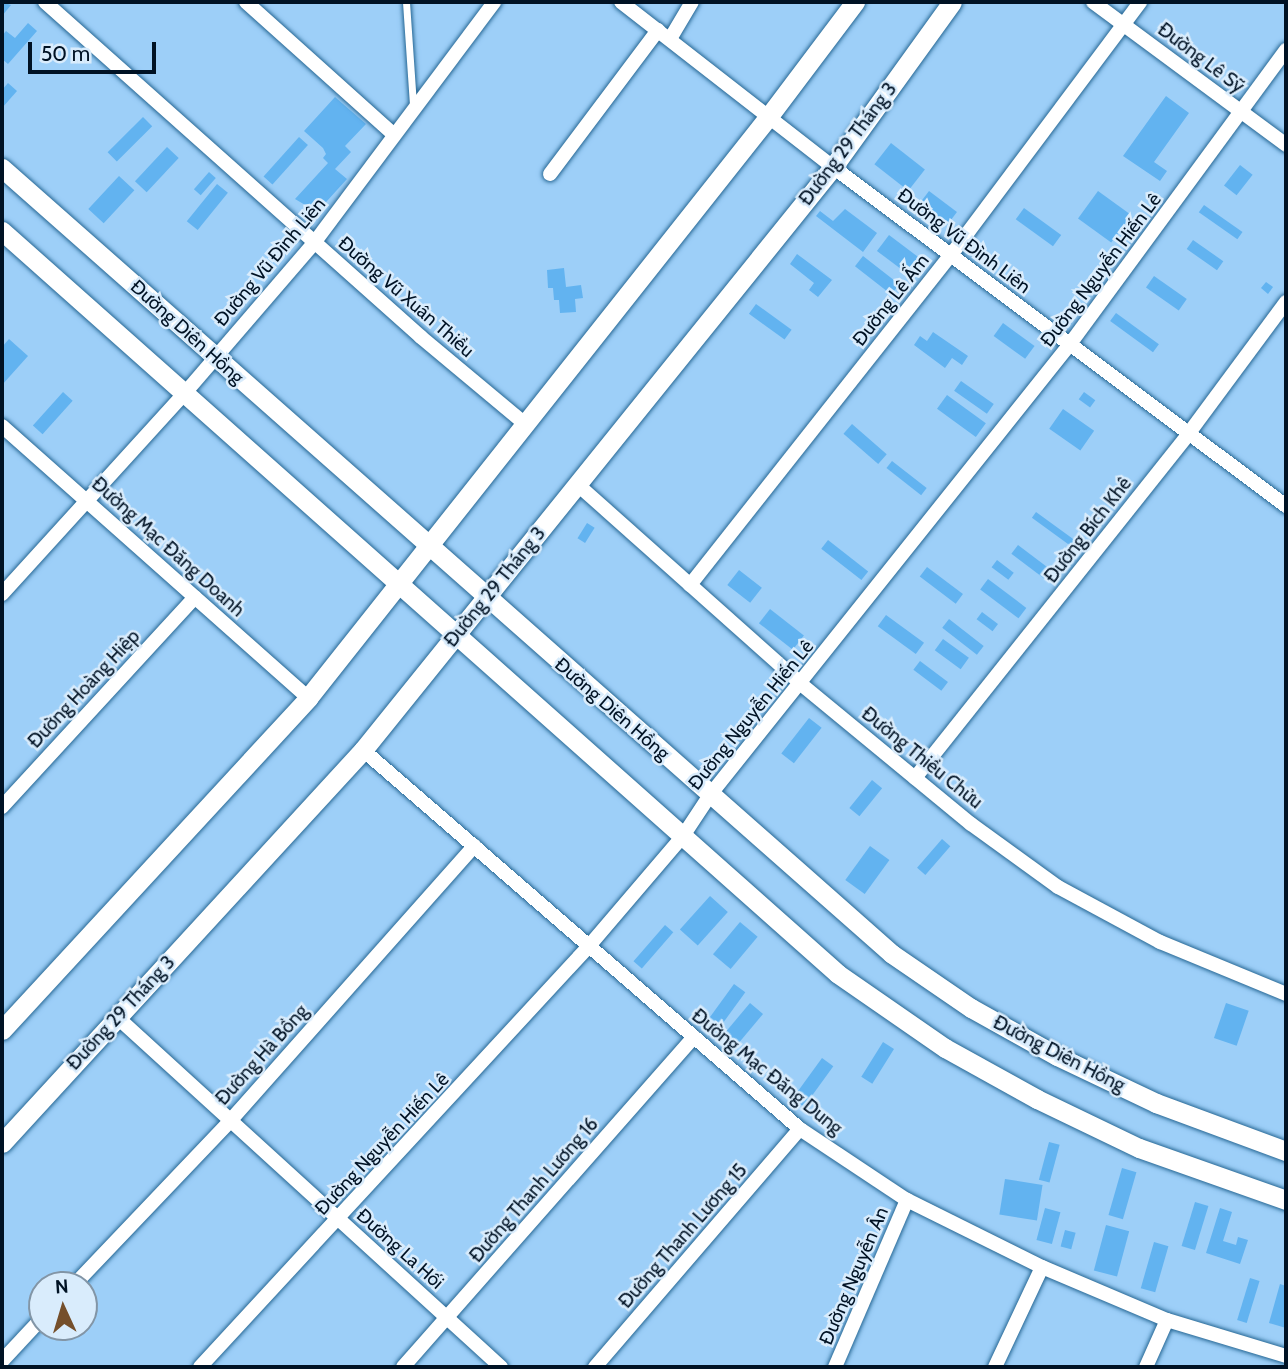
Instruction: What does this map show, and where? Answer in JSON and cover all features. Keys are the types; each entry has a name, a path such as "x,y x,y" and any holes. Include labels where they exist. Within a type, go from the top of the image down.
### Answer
{"street":[{"name":"Đường Vũ Xuân Thiều","path":"45,2 314,243 525,424"},
{"path":"246,2 394,135"},
{"name":"Đường Vũ Đình Liên","path":"2,594 185,393 314,243 494,2"},
{"name":"Đường Vũ Đình Liên","path":"621,2 833,167 1286,506"},
{"path":"550,174 692,2"},
{"path":"2,1030 308,698 769,116 855,2"},
{"name":"Đường 29 Tháng 3","path":"2,1143 363,750 833,167 952,2"},
{"name":"Đường Lê Sỹ","path":"1093,2 1286,145"},
{"name":"Đường Lê Ấm","path":"690,585 951,255 1140,2"},
{"name":"Đường Nguyễn Hiến Lê","path":"200,1367 589,946 682,836 710,795 1070,344 1286,50"},
{"name":"Đường Diên Hồng","path":"2,168 486,599 892,954 971,1008 1057,1056 1156,1103 1286,1151"},
{"path":"2,231 838,974 945,1048 1037,1099 1139,1148 1286,1200"},
{"name":"Đường Bích Khê","path":"915,778 1189,433 1286,302"},
{"name":"Đường Mạc Đăng Doanh","path":"2,426 308,698"},
{"name":"Đường Thiều Chửu","path":"578,485 801,684 971,824 1058,887 1160,942 1286,994"},
{"name":"Đường Hoàng Hiệp","path":"2,807 195,597"},
{"name":"Đường Mạc Đăng Dung","path":"363,750 800,1129 907,1200 1042,1267 1167,1320 1286,1356"},
{"name":"Đường Hà Bồng","path":"87,1271 230,1121 474,846"},
{"name":"Đường La Hối","path":"117,1017 501,1367"},
{"name":"Đường Thanh Lương 16","path":"402,1367 694,1037"},
{"name":"Đường Thanh Lương 15","path":"596,1367 800,1129"},
{"name":"Đường Nguyễn Ân","path":"835,1367 907,1200"},
{"path":"995,1367 1042,1267"},
{"path":"1146,1367 1167,1320"},
{"path":"2,1361 28,1333"}],"lane":[{"path":"406,2 414,109"}],"building":[{"path":"2,2 11,5 2,16"},
{"path":"28,23 37,31 8,64 2,59 2,36 6,31 15,38"},
{"path":"8,83 17,91 2,108 2,90"},
{"path":"1166,96 1189,113 1154,162 1167,171 1160,181 1123,156"},
{"path":"335,97 366,124 345,146 351,152 335,169 347,179 317,212 295,199 328,163 323,158 326,154 323,148 304,131"},
{"path":"143,117 152,126 117,162 108,152"},
{"path":"299,137 308,145 272,184 264,176"},
{"path":"891,143 925,169 908,191 874,164"},
{"path":"167,147 179,158 147,192 135,181"},
{"path":"1240,165 1253,175 1237,195 1224,185"},
{"path":"209,172 216,178 201,195 194,189"},
{"path":"119,176 134,190 104,223 88,209"},
{"path":"217,184 228,193 198,230 187,221"},
{"path":"929,191 957,212 947,225 919,204"},
{"path":"1098,191 1131,215 1111,243 1078,219"},
{"path":"1204,205 1243,232 1237,239 1199,212"},
{"path":"1024,208 1061,235 1053,246 1016,219"},
{"path":"845,209 877,233 863,252 816,216 820,211 833,221"},
{"path":"889,235 919,258 907,274 877,251"},
{"path":"1193,240 1223,261 1217,270 1187,249"},
{"path":"797,254 832,280 818,297 809,290 814,283 790,264"},
{"path":"863,256 899,284 891,295 855,266"},
{"path":"564,268 566,287 581,285 583,298 575,299 576,312 560,313 559,300 554,300 553,288 548,288 547,270"},
{"path":"1154,276 1187,299 1179,310 1146,287"},
{"path":"1266,282 1273,287 1268,294 1261,288"},
{"path":"756,304 792,330 785,340 749,314"},
{"path":"1116,313 1159,344 1153,352 1110,321"},
{"path":"1003,323 1035,346 1025,359 994,336"},
{"path":"933,332 968,356 962,365 952,358 945,368 914,345 920,336 927,341"},
{"path":"9,339 28,356 2,385 2,347"},
{"path":"961,381 994,404 987,414 954,391"},
{"path":"63,392 73,401 43,434 33,425"},
{"path":"1084,392 1095,400 1090,408 1079,399"},
{"path":"947,395 986,423 976,437 937,409"},
{"path":"1063,409 1094,431 1080,450 1049,429"},
{"path":"852,424 887,454 878,464 843,434"},
{"path":"892,461 927,488 921,495 886,468"},
{"path":"1036,512 1077,542 1073,548 1032,518"},
{"path":"587,523 595,528 585,543 577,538"},
{"path":"828,540 868,571 861,580 821,549"},
{"path":"1018,545 1051,570 1044,578 1011,554"},
{"path":"997,560 1014,573 1008,580 992,567"},
{"path":"927,567 963,594 956,604 920,577"},
{"path":"739,570 762,588 750,603 727,585"},
{"path":"988,579 1026,608 1019,618 980,589"},
{"path":"770,609 804,635 793,650 759,623"},
{"path":"982,612 998,624 993,631 977,619"},
{"path":"886,615 924,643 916,654 878,626"},
{"path":"949,619 984,646 977,655 942,628"},
{"path":"943,639 969,658 961,669 935,650"},
{"path":"920,661 948,682 941,691 913,670"},
{"path":"809,718 822,728 794,763 781,753"},
{"path":"872,780 882,788 859,816 849,808"},
{"path":"942,839 950,846 925,875 917,868"},
{"path":"870,846 889,860 865,894 845,880"},
{"path":"710,896 728,912 698,946 680,929"},
{"path":"740,922 758,937 731,969 713,954"},
{"path":"665,925 673,932 642,968 634,961"},
{"path":"734,984 745,992 716,1033 705,1024"},
{"path":"750,1003 763,1014 733,1049 720,1038"},
{"path":"1226,1003 1249,1011 1237,1046 1214,1038"},
{"path":"883,1042 894,1049 872,1084 861,1077"},
{"path":"822,1058 833,1066 804,1107 793,1098"},
{"path":"1049,1142 1060,1145 1050,1183 1039,1180"},
{"path":"1122,1168 1136,1172 1123,1219 1108,1215"},
{"path":"1005,1179 1043,1185 1037,1221 999,1215"},
{"path":"1195,1202 1208,1206 1195,1250 1182,1246"},
{"path":"1045,1208 1060,1212 1052,1244 1036,1240"},
{"path":"1220,1208 1232,1212 1223,1241 1236,1245 1238,1237 1248,1240 1240,1264 1206,1253"},
{"path":"1106,1225 1129,1231 1117,1277 1094,1270"},
{"path":"1065,1230 1076,1233 1071,1249 1061,1246"},
{"path":"1154,1242 1168,1246 1155,1292 1141,1288"},
{"path":"1250,1278 1260,1281 1247,1323 1237,1320"},
{"path":"1280,1284 1286,1286 1286,1328 1269,1323"}]}
